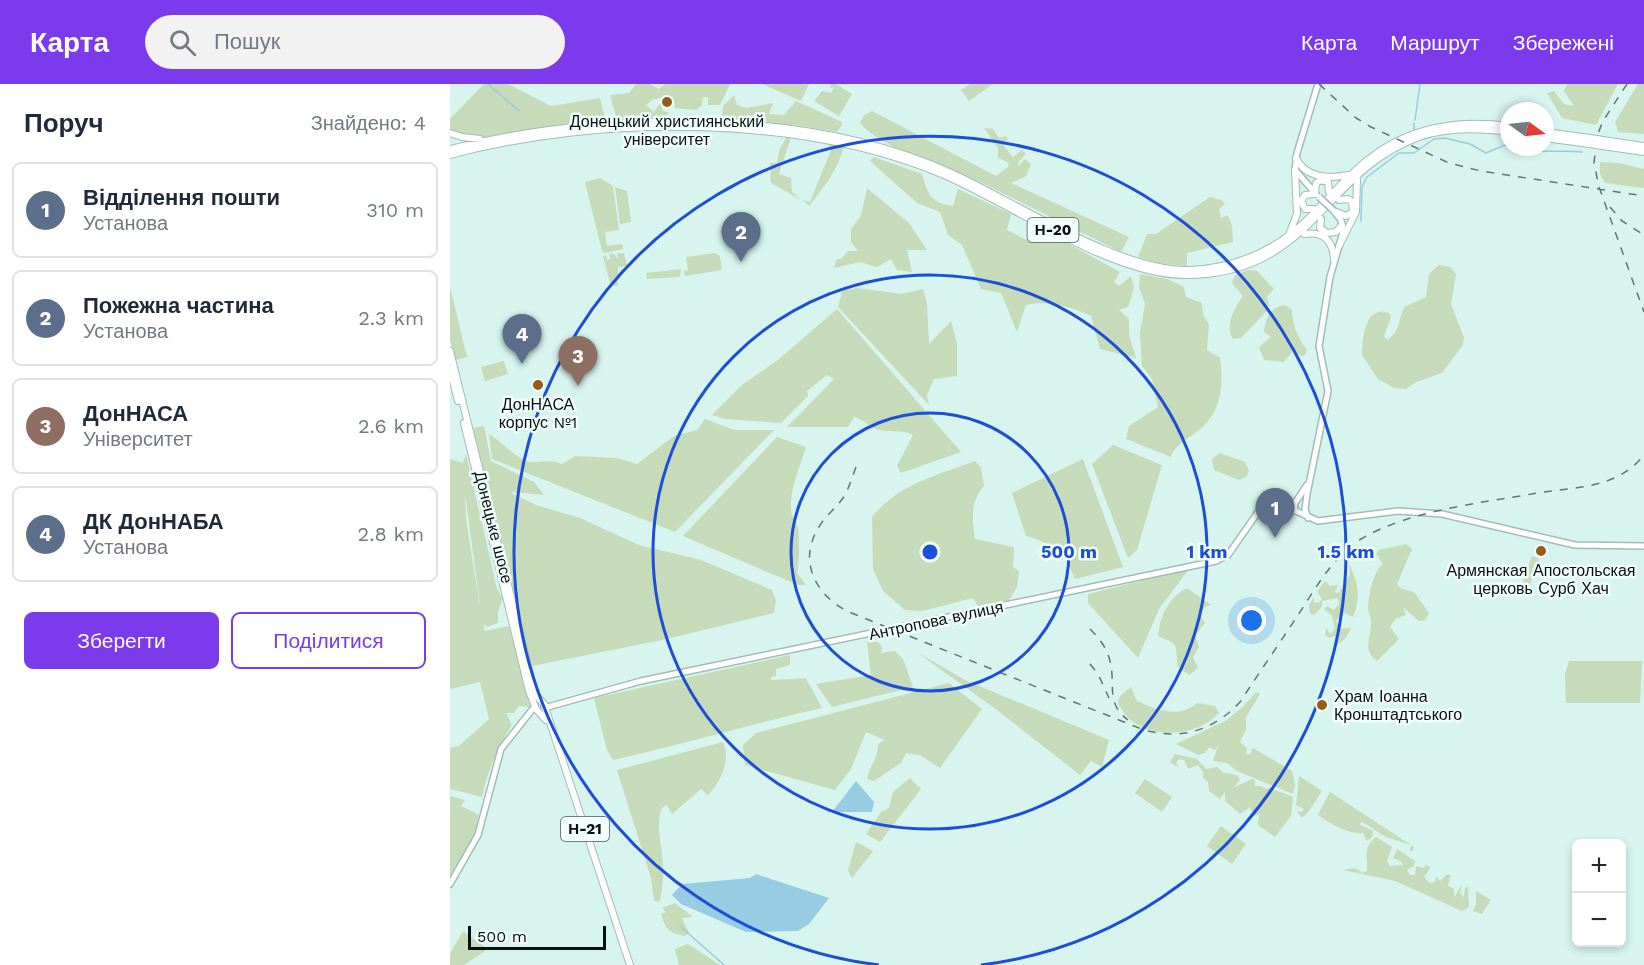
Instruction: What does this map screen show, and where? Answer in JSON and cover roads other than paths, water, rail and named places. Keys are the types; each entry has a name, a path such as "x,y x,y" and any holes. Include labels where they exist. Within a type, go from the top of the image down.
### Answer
{"main road":[{"path":"1288,234 1297,214 1296,158 1318,84"},
{"name":"Н-20","path":"450,149 492,139 632,123 778,127 839,136 956,175 1136,268 1185,275 1217,274 1240,268 1275,252 1295,239 1358,177 1388,153 1412,140 1464,126"},
{"name":"Н-20","path":"1058,229 1132,260 1187,270 1235,264 1261,252 1299,228 1358,168 1380,151 1412,135 1433,128 1464,126 1500,128"},
{"name":"Н-20","path":"450,155 568,131 633,129 778,133 870,149 906,158"},
{"path":"450,133 466,138 492,139"},
{"path":"1554,134 1644,152"},
{"path":"1554,139 1590,141"},
{"path":"1603,143 1644,146"},
{"path":"1296,158 1300,167 1313,174 1348,175"},
{"path":"1288,234 1329,192 1358,168"},
{"path":"1295,170 1334,211 1342,225 1339,246"},
{"path":"1295,239 1321,219 1358,177"},
{"path":"1308,518 1305,509 1305,493 1328,391 1319,346 1334,260 1356,212 1358,177"},
{"path":"1317,195 1314,185 1321,180 1328,182 1329,192"},
{"path":"1313,209 1303,208 1301,201 1305,195 1317,195"},
{"path":"1334,211 1346,216 1353,212 1353,202 1348,199 1339,200"},
{"path":"1321,219 1320,228 1327,233 1336,232 1342,225"},
{"path":"1304,234 1317,234 1326,238 1332,245 1334,260"},
{"name":"Донецьке шосе","path":"450,351 527,663 540,706"},
{"name":"Донецьке шосе","path":"450,369 540,706"},
{"path":"1283,505 1295,503 1305,493"},
{"name":"Антропова вулиця","path":"450,884 478,835 501,749 522,720 540,706 641,681 1216,561 1228,555 1267,502 1272,500 1283,505"},
{"path":"1295,503 1296,512"},
{"path":"1283,505 1318,521 1398,511 1431,513 1559,543 1644,546"},
{"path":"1296,512 1305,509"},
{"name":"Н-21","path":"540,706 550,725 630,965"}],"water":[{"path":"856,781 874,802 872,812 832,812"},
{"path":"756,874 829,898 809,924 798,931 746,932 681,904 672,895 682,884 750,878"}],"waterway":[{"path":"488,84 519,111"},
{"path":"1415,120 1420,84"},
{"path":"1414,123 1414,130"},
{"path":"1361,221 1362,187 1367,177 1399,153 1414,153 1434,139 1445,138 1470,144 1486,153 1500,147"},
{"path":"1554,151 1582,152"},
{"path":"680,926 724,965"}],"railway":[{"path":"1319,84 1356,118 1449,163 1481,171 1644,196"},
{"path":"1627,84 1603,121 1597,136 1594,163 1599,187 1644,312"},
{"path":"1610,207 1622,221 1644,235"},
{"path":"856,467 843,498 819,527 810,552 813,576 827,597 849,612 1144,730 1171,734 1196,731 1208,726 1230,712 1240,702 1326,573 1342,554 1361,539 1400,521 1444,509 1578,488 1607,481 1633,467 1644,455"},
{"path":"1090,629 1107,652 1112,669 1116,707 1128,720"},
{"path":"1090,664 1098,674 1109,698"}],"place":[{"name":"Донецький християнський університет","path":"667,102"},
{"name":"Пожежна частина","path":"741,262"},
{"name":"ДК ДонНАБА","path":"522,364"},
{"name":"ДонНАСА корпус №1","path":"538,385"},
{"name":"ДонНАСА","path":"578,386"},
{"name":"Відділення пошти","path":"1275,538"},
{"name":"Армянская Апостольская церковь Сурб Хач","path":"1541,551"},
{"name":"Храм Іоанна Кронштадтського","path":"1322,705"}]}
